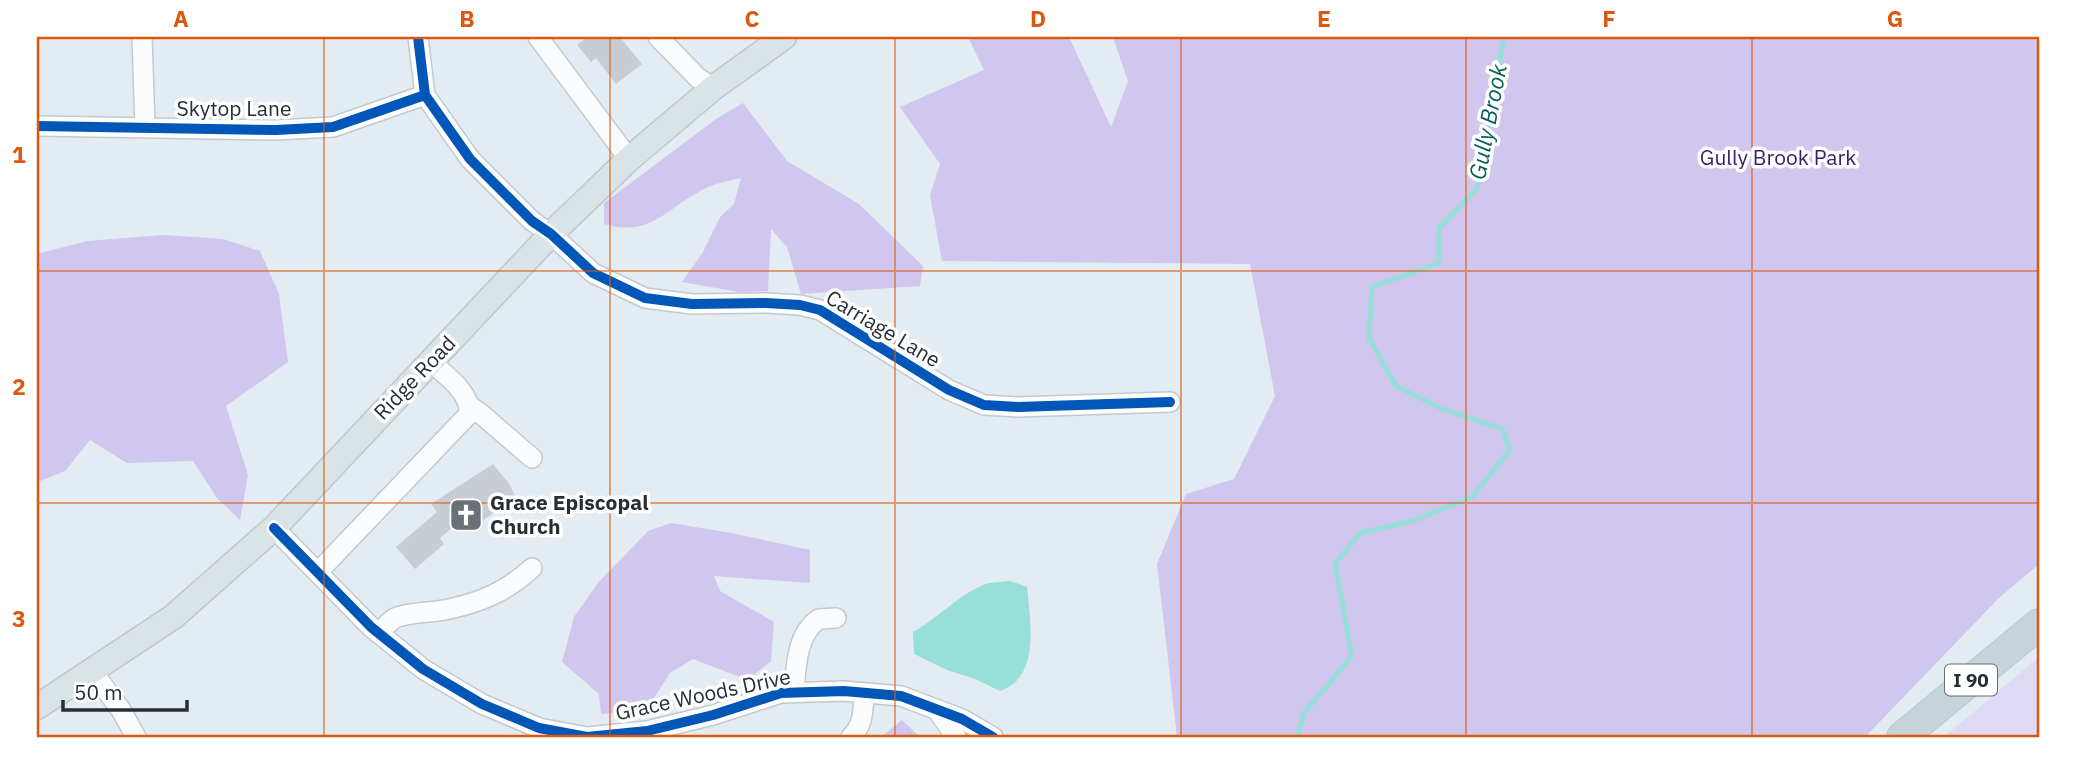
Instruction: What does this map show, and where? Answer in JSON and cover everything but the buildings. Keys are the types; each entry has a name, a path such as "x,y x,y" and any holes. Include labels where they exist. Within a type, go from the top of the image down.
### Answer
{"highway":[{"name":"I 90","path":"1902,737 2039,624"}],"main road":[{"name":"Ridge Road","path":"37,706 173,617 274,527 551,234 629,159 713,88 784,37"}],"street":[{"path":"142,37 145,128"},
{"path":"418,37 425,95"},
{"path":"538,37 629,159"},
{"path":"658,37 698,78 713,88"},
{"name":"Skytop Lane","path":"37,126 276,131 332,127 425,95"},
{"name":"Carriage Lane","path":"425,95 470,159 532,221 551,234 593,273 645,298 692,304 800,305 820,310 949,390 984,405 1018,407 1170,402"},
{"path":"431,362 453,381 470,406 532,458"},
{"path":"318,572 469,414 470,406"},
{"name":"Grace Woods Drive","path":"274,527 378,632 423,669 482,704 539,728 587,737 647,731 713,715 781,693 844,691 901,696 962,719 993,737"},
{"path":"378,632 395,618 453,609 498,594 532,568"},
{"path":"794,692 801,645 808,629 820,619 836,618"},
{"path":"92,671 121,710 136,737"},
{"path":"851,737 857,732 863,716 864,693"},
{"path":"937,710 956,737"}],"shaded area":[{"path":"1010,581 1027,587 1031,631 1027,661 1022,674 1013,684 1000,691 914,654 913,632 974,590 986,584"},
{"path":"2039,657 2039,737 1944,737"}],"green space":[{"name":"Gully Brook Park","path":"968,37 1069,37 1111,127 1128,81 1113,37 2039,37 2039,564 1999,598 1865,737 1177,737 1157,564 1186,494 1234,479 1275,396 1250,264 942,261 930,195 940,164 900,107 984,70"},
{"path":"743,103 787,161 859,204 923,266 920,286 801,294 787,247 771,229 768,291 739,292 682,282 703,252 720,217 734,204 741,178 704,189 647,224 621,227 604,224 604,203 716,119"},
{"path":"163,235 223,239 260,251 279,294 288,362 226,406 248,475 240,520 217,498 193,461 127,463 90,440 65,471 37,480 37,254 87,241"},
{"path":"671,523 810,550 810,583 714,576 720,591 774,622 771,661 748,680 693,659 670,673 654,698 630,712 601,714 599,694 562,662 574,617 598,583 648,531"},
{"path":"902,720 920,737 881,737"}],"waterway":[{"name":"Gully Brook","path":"1297,737 1304,713 1352,656 1335,564 1360,533 1415,520 1472,497 1510,450 1502,429 1442,409 1396,386 1369,338 1372,287 1439,263 1439,228 1477,189 1504,37"}],"cycle path":[{"path":"418,37 425,95 470,159 532,221 551,234 593,273 645,298 692,304 800,305 820,310 949,390 984,405 1018,407 1170,402"},
{"path":"37,126 276,130 333,127 425,95"},
{"path":"274,528 371,627 423,669 482,704 539,728 587,737 647,731 713,715 781,693 844,691 901,696 962,719 993,737"}],"place":[{"name":"Grace Episcopal Church","path":"466,515"}]}
